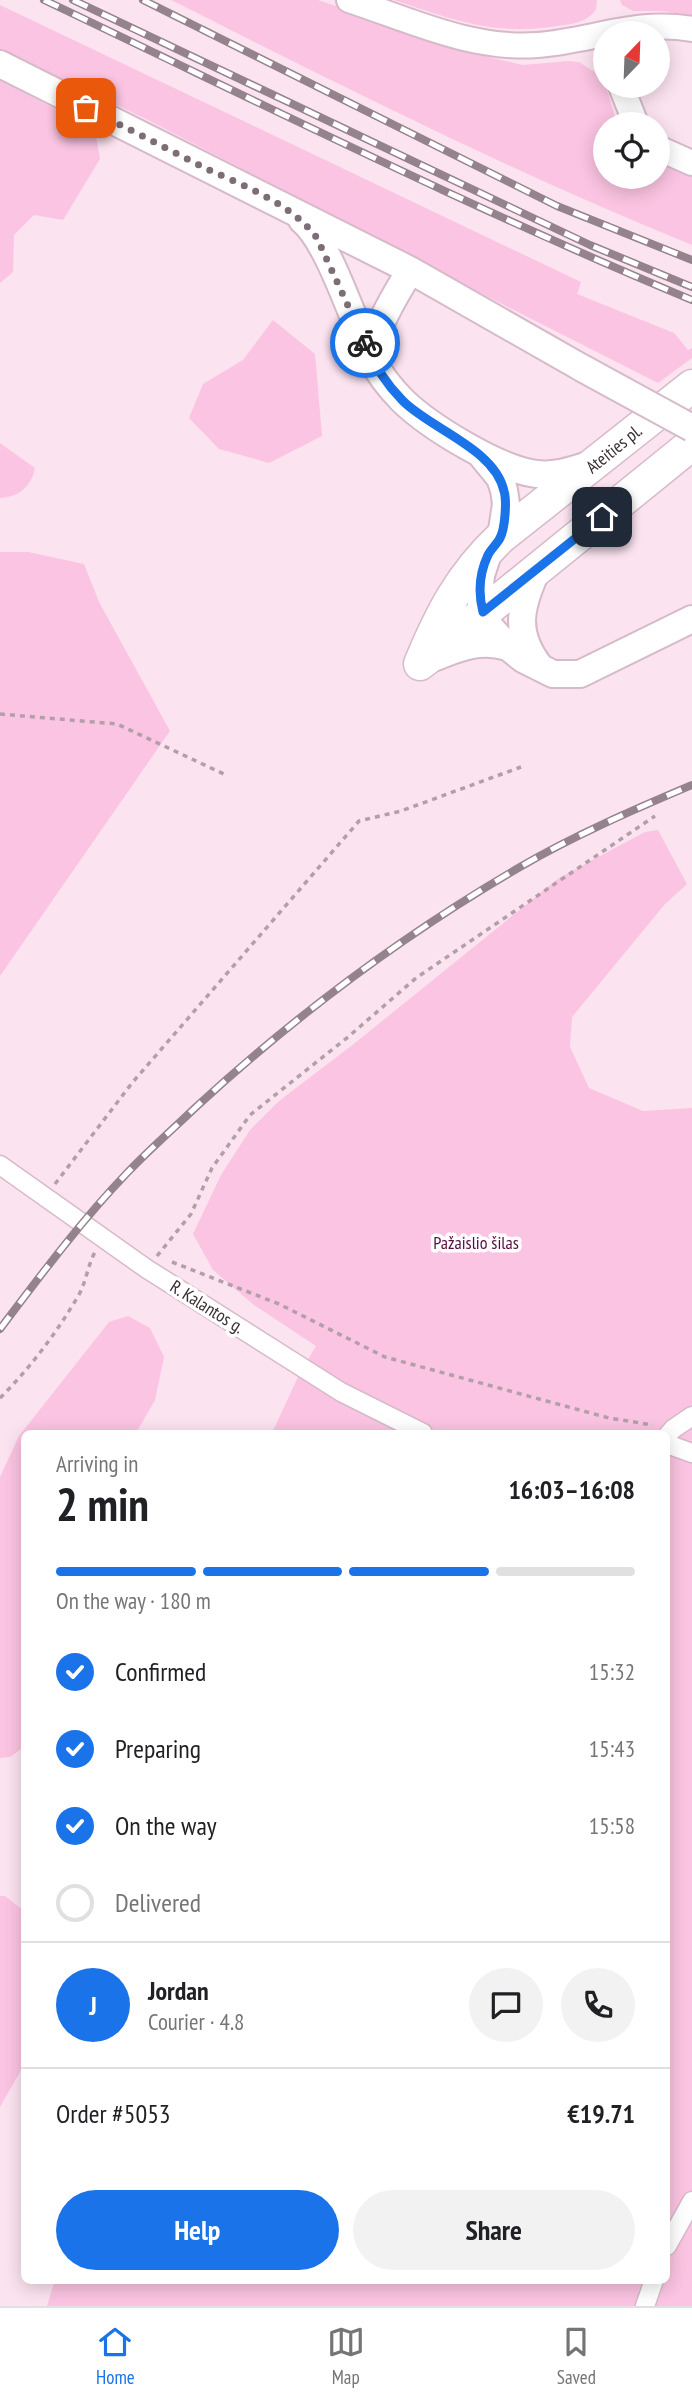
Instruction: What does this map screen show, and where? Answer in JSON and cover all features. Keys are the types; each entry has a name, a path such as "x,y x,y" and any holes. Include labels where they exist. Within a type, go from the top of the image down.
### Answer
{"highway":[{"name":"Ateities pl.","path":"420,664 438,620 478,559 501,537 692,386"},
{"path":"420,664 692,444"}],"main road":[{"path":"349,0 471,40 502,45 537,45 593,35"},
{"path":"670,25 692,29"},
{"path":"0,64 410,270 692,428"},
{"path":"670,153 692,163"},
{"path":"290,211 306,223 317,238 379,372 404,402 482,455 520,471 539,475 566,472 595,464"},
{"path":"379,372 375,356 376,339 410,270"},
{"path":"482,455 500,478 506,504 501,537 488,554 481,575 479,596 489,626 523,659 553,674 580,674 692,619"},
{"path":"538,567 526,595 521,623 530,653 541,668"},
{"path":"420,664 481,642 508,647"}],"street":[{"name":"R. Kalantos g.","path":"0,1166 147,1269 341,1392 417,1430"},
{"path":"670,1436 692,1416"},
{"path":"670,1438 692,1453"},
{"path":"670,2240 692,2200"},
{"path":"645,2306 653,2284"}],"path":[{"path":"0,714 117,724 226,775"},
{"path":"46,1197 132,1083 359,821 401,811 521,767"},
{"path":"147,1269 191,1214 212,1168 250,1115 348,1037 416,978 655,816"},
{"path":"0,1398 31,1367 79,1296 90,1261 104,1239"},
{"path":"169,1261 279,1304 385,1357 647,1430"}],"green space":[{"path":"171,0 318,0 492,58 523,65 579,62 593,71 593,98 609,98 614,112 593,112 593,189 670,189 670,166 692,175 692,245 494,159"},
{"path":"394,0 597,0 593,13 580,22 535,29 514,29 455,20"},
{"path":"620,0 692,0 692,16 663,11 633,11 622,5"},
{"path":"0,5 581,282 577,294 674,333 688,350 692,348 692,358 658,383 322,213 289,193 144,118 0,49"},
{"path":"0,80 95,130 100,159 63,220 34,215 14,235 13,272 0,283"},
{"path":"273,320 315,354 322,436 269,463 219,449 189,418 203,384 243,360"},
{"path":"0,443 35,468 31,481 23,490 13,496 0,498"},
{"path":"0,552 28,552 84,564 99,602 170,731 0,976"},
{"name":"Pažaislio šilas","path":"658,830 687,884 665,904 572,1017 570,1047 589,1088 643,1111 692,1108 692,2306 47,2306 54,2284 670,2284 670,1430 273,1430 316,1346 254,1305 213,1270 193,1234 221,1175 250,1130 279,1101 559,878 645,832"},
{"path":"128,1316 150,1328 164,1357 155,1400 138,1430 24,1430 109,1322"},
{"path":"21,1433 21,1749 10,1757 0,1758 0,1477"},
{"path":"0,1896 5,1896 21,1909 21,2070 0,2107"}],"railway":[{"path":"44,0 447,192 692,300"},
{"path":"73,0 590,245 692,287"},
{"path":"143,0 557,206 692,260"},
{"path":"0,1329 77,1229 127,1173 234,1073 311,1009 434,920 520,867 626,813 692,785"}],"way so far":[{"path":"86,108 254,192 290,211 306,223 317,238 365,343"}],"route":[{"path":"365,343 388,386 422,416 482,455 500,478 506,504 501,537 488,554 481,575 479,596 483,612 602,517"}]}
